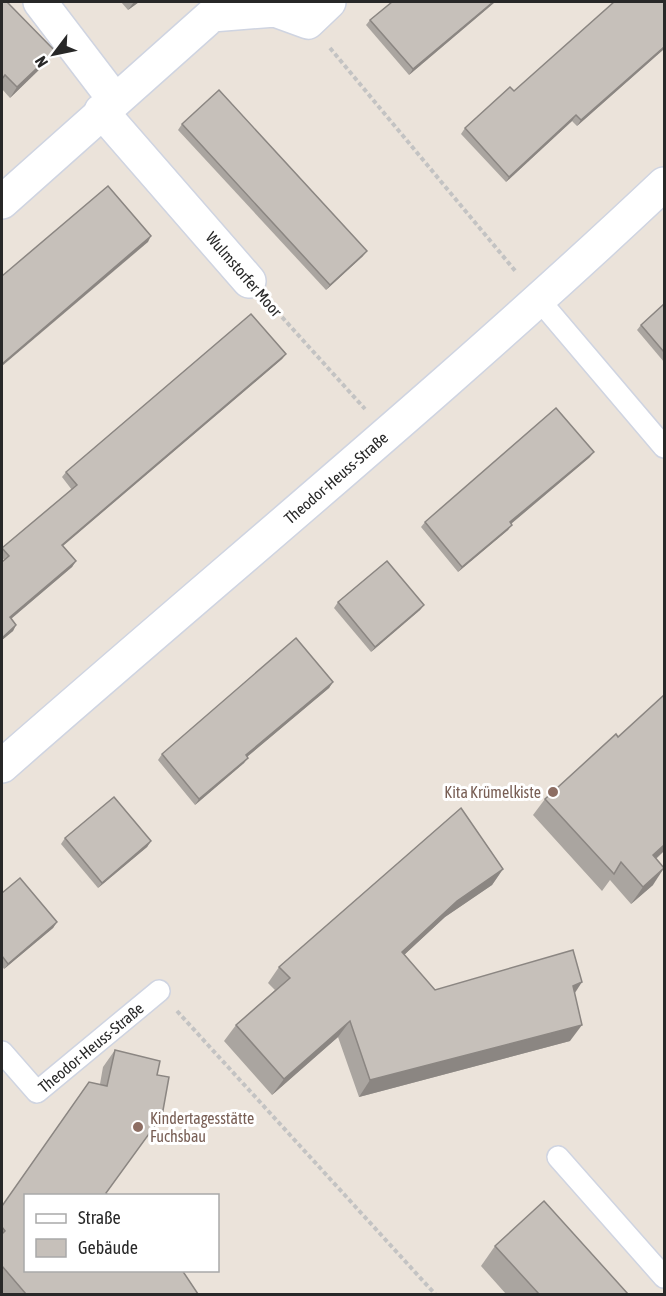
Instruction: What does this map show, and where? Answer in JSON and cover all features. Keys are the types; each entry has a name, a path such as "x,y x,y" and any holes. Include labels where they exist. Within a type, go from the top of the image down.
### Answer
{"street":[{"name":"Wulmstorfer Moor","path":"40,2 108,105 249,281"},
{"path":"2,202 108,105 212,15 275,10 319,12"},
{"name":"Theodor-Heuss-Straße","path":"2,766 389,435 540,301 664,184"}],"lane":[{"path":"540,301 664,447"},
{"name":"Theodor-Heuss-Straße","path":"2,1052 37,1092 159,991"},
{"path":"558,1157 664,1277"}],"path":[{"path":"319,12 540,301"},
{"name":"Wulmstorfer Moor","path":"249,281 389,435"},
{"path":"159,991 435,1294"}],"building":[{"path":"2,2 7,2 55,51 17,87 5,75 2,79"},
{"path":"392,2 493,2 413,69 370,20"},
{"path":"614,2 664,2 664,47 581,120 576,115 509,177 465,128 510,87 514,91"},
{"path":"219,90 367,251 330,285 182,124"},
{"path":"108,186 151,236 2,364 2,276"},
{"path":"664,304 664,352 641,325"},
{"path":"251,314 286,354 62,545 76,561 10,617 16,625 2,638 2,562 9,556 2,548 77,485 66,472"},
{"path":"556,408 594,452 510,522 512,525 462,567 425,522"},
{"path":"387,561 424,605 375,647 338,602"},
{"path":"296,638 333,682 246,755 248,758 199,799 162,754"},
{"path":"664,695 664,845 653,855 664,868 643,887 621,862 614,874 545,799 616,734 618,737"},
{"path":"114,797 151,841 102,883 65,838"},
{"path":"461,808 503,869 457,901 402,952 435,990 573,950 582,982 573,986 582,1025 370,1080 350,1021 284,1079 236,1025 290,978 279,967"},
{"path":"20,878 57,922 8,964 2,956 2,893"},
{"path":"115,1050 160,1061 157,1075 169,1077 162,1116 107,1194 24,1194 24,1272 183,1272 198,1294 26,1294 2,1266 2,1234 5,1231 2,1227 2,1206 89,1082 107,1086"},
{"path":"544,1201 628,1294 539,1294 495,1246"}],"place":[{"name":"Kita Krümelkiste","path":"553,792"},
{"name":"Kindertagesstätte Fuchsbau","path":"138,1127"}]}
